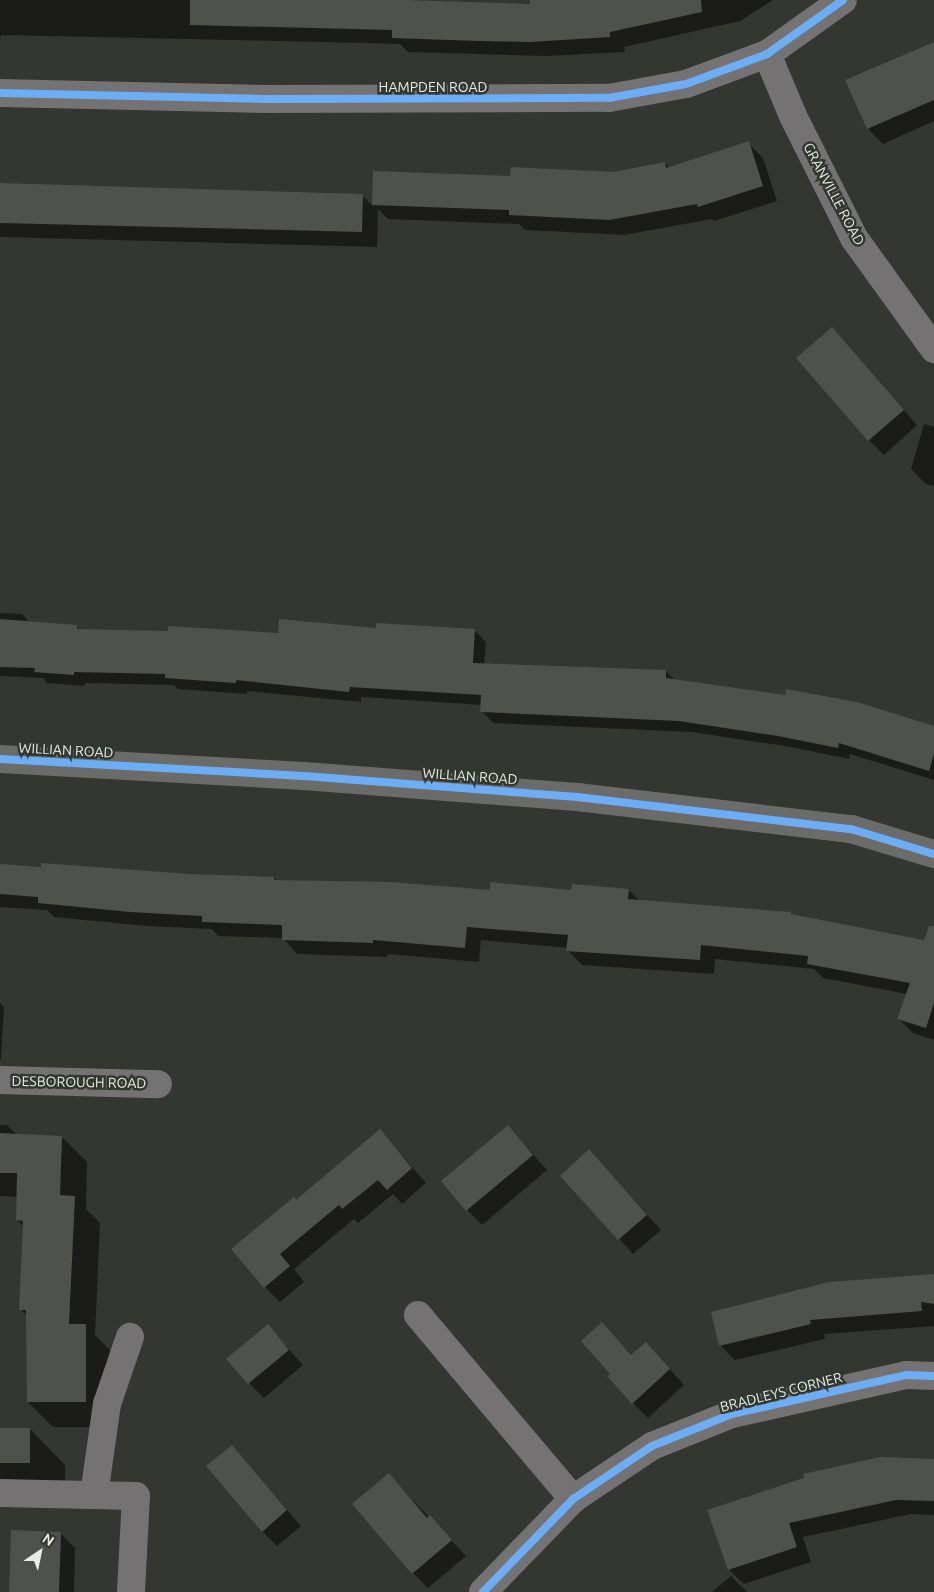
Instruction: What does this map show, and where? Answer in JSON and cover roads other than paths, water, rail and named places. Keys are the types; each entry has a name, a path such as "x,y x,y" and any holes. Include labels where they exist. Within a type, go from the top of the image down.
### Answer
{"street":[{"name":"HAMPDEN ROAD","path":"0,93 266,99 609,98 686,84 767,54 843,0"},
{"name":"GRANVILLE ROAD","path":"767,54 793,116 854,238 934,349"},
{"name":"WILLIAN ROAD","path":"0,759 304,776 578,797 851,829 934,854"},
{"name":"DESBOROUGH ROAD","path":"0,1080 158,1084"},
{"path":"418,1315 573,1499"},
{"path":"94,1495 106,1404 130,1338"},
{"name":"BRADLEYS CORNER","path":"484,1592 573,1499 652,1446 732,1414 906,1375 934,1376"},
{"path":"0,1493 136,1496 131,1592"}]}
